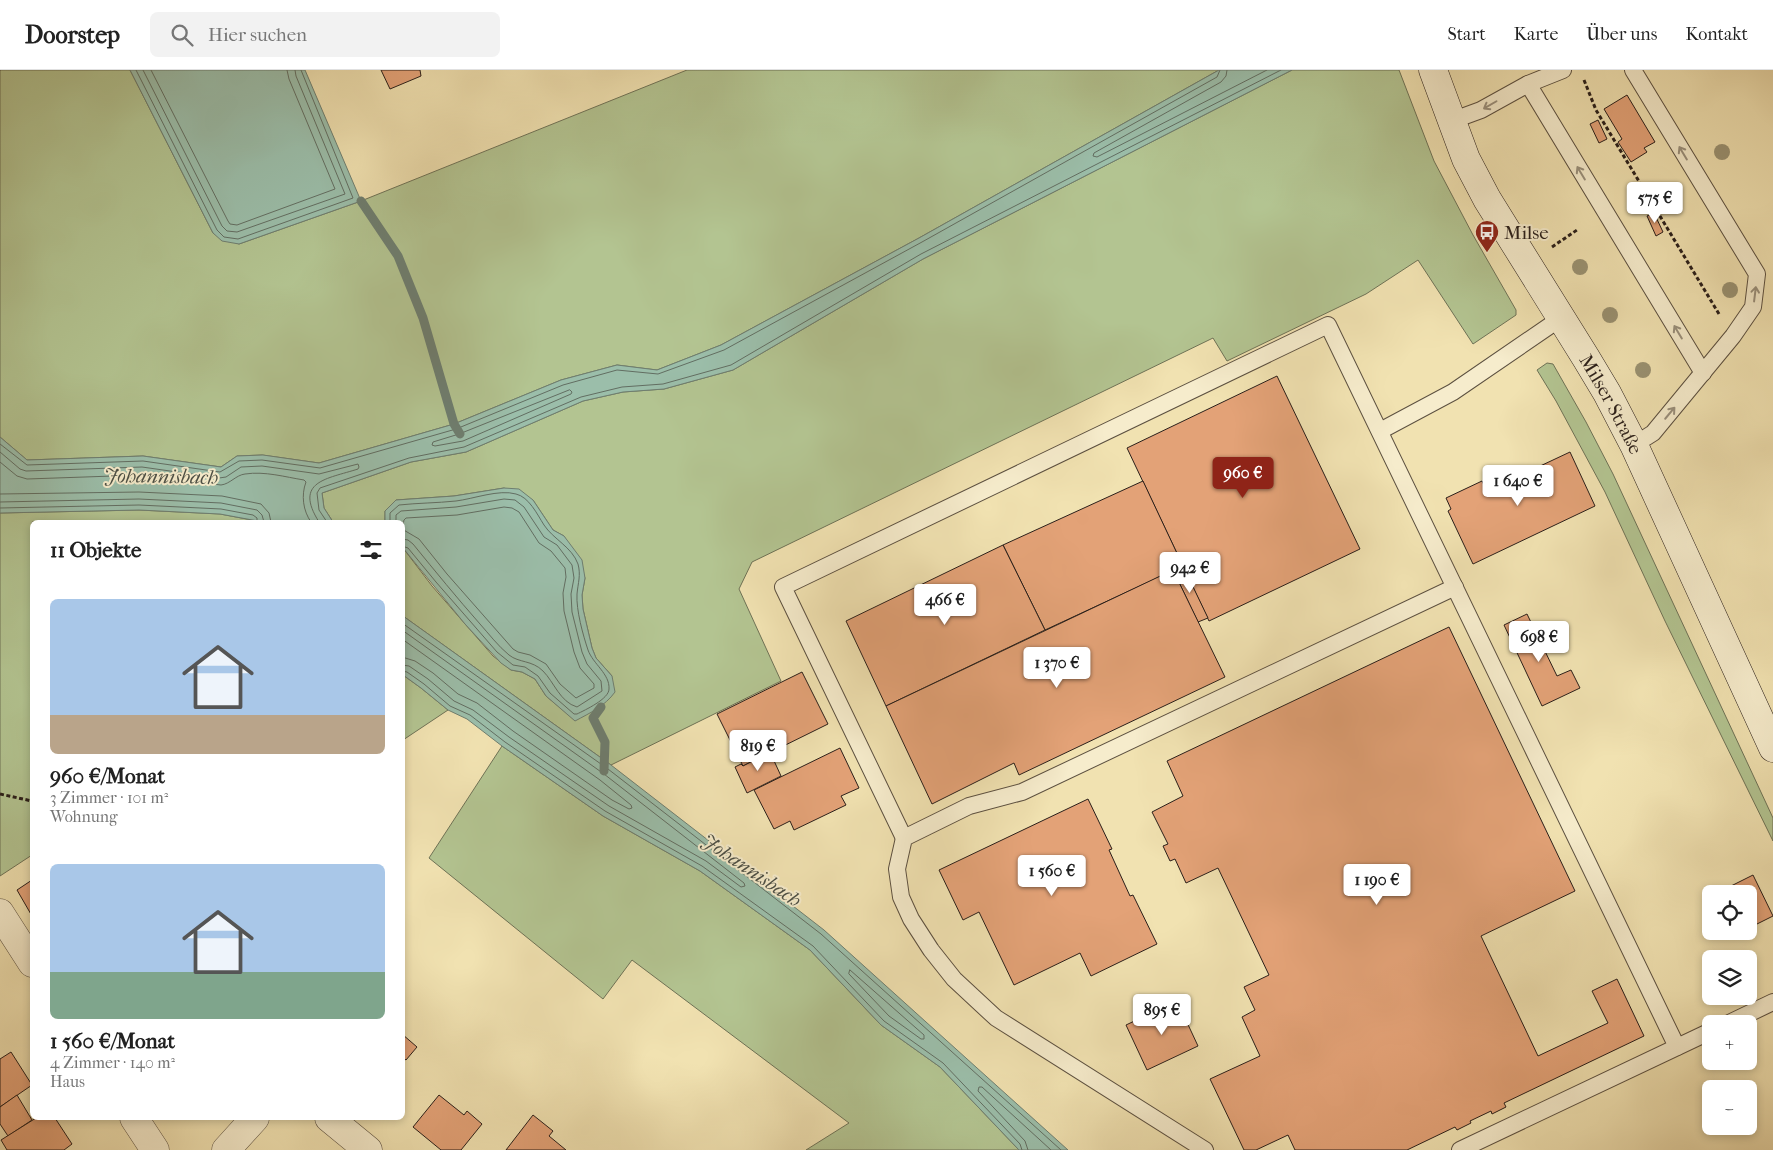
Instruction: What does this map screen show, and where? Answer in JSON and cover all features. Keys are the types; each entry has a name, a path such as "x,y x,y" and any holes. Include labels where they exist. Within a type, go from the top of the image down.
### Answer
{"main road":[{"name":"Milser Straße","path":"1433,70 1466,158 1487,199 1607,393 1634,445 1766,711 1773,748"},
{"path":"0,913 30,959"},
{"path":"135,1120 155,1150"},
{"path":"226,1150 253,1120"},
{"path":"331,1120 368,1150"}],"lane":[{"path":"1451,121 1481,110 1528,84 1564,70"},
{"path":"1633,70 1757,274 1753,307 1733,336 1653,433 1634,445"},
{"path":"1528,84 1703,373"},
{"path":"1380,432 1453,392 1562,318"},
{"path":"1205,1150 996,1018 954,979 921,935 901,897 897,869 904,838 783,587 1328,325 1676,1047"},
{"path":"904,838 969,806 1022,792 1455,587"},
{"path":"1746,1015 1773,1002"},
{"path":"1460,1150 1702,1035"}],"path":[{"path":"1584,78 1596,110 1733,336"},
{"path":"1628,199 1644,189"},
{"path":"0,794 30,801"}],"shaded area":[{"path":"1,70 130,70 213,233 239,244 361,201 687,70 1219,70 919,238 721,345 657,370 617,365 561,380 454,424 319,463 262,455 237,456 221,467 143,456 27,460 0,437"},
{"path":"1292,70 1399,70 1434,161 1473,235 1516,310 1516,315 1473,344 1418,260 1366,294 1227,361 1213,338 752,562 739,589 781,681 611,765 405,617 405,551 432,586 493,656 511,670 522,672 535,679 546,696 575,720 612,676 596,658 592,648 583,609 582,595 585,578 564,536 553,530 533,500 504,488 454,496 396,500 385,511 385,520 332,520 324,508 322,493 411,462 466,452 583,401 623,392 664,389 733,370 923,259"},
{"path":"1547,363 1553,364 1613,474 1773,818 1773,841 1665,621 1605,492 1556,401 1537,370"},
{"path":"139,510 220,514 252,520 30,520 30,856 0,876 0,513"},
{"path":"405,676 421,688 448,710 405,739"},
{"path":"502,746 603,816 700,871 810,950 881,1025 940,1067 1019,1150 806,1150 849,1123 632,960 603,999 429,858"}],"water":[{"path":"130,70 305,70 361,201 239,244 222,241 213,233"},
{"name":"Johannisbach","path":"1219,70 1292,70 923,259 733,370 664,389 623,392 583,401 466,452 411,462 322,493 324,508 332,520 252,520 220,514 139,510 0,513 0,437 27,460 143,456 221,467 237,456 263,455 319,463 454,424 561,380 617,365 657,370 721,345 919,238"},
{"path":"504,488 519,489 533,500 553,530 564,536 582,560 585,578 582,595 583,609 592,648 596,658 612,676 615,692 592,712 575,721 546,696 535,679 522,672 511,670 501,663 465,624 405,550 405,520 385,520 385,511 396,500 454,496"},
{"path":"405,617 611,765 824,930 1068,1150 1019,1150 940,1067 881,1025 810,950 700,871 603,816 502,746 467,719 448,710 405,676"}],"building":[{"path":"381,70 420,70 421,76 390,89"},
{"path":"1627,95 1655,142 1644,148 1647,152 1631,162 1618,142 1622,139 1604,109"},
{"path":"1598,120 1607,139 1599,143 1590,124"},
{"path":"1654,213 1663,232 1656,236 1647,216"},
{"path":"1277,376 1360,549 1209,621 1127,448"},
{"path":"1570,452 1595,506 1473,564 1448,511 1451,509 1446,498 1482,481 1487,491"},
{"path":"1143,481 1183,566 1045,630 1003,545"},
{"path":"1003,545 1045,630 886,706 846,621"},
{"path":"1183,566 1208,618 1198,622 1173,570"},
{"path":"1173,570 1225,677 1019,775 1014,763 932,804 886,706"},
{"path":"1527,614 1557,676 1571,670 1580,688 1542,706 1504,625"},
{"path":"1449,627 1575,891 1481,936 1538,1056 1608,1023 1592,991 1617,979 1644,1036 1504,1103 1506,1107 1492,1114 1491,1111 1470,1121 1471,1123 1457,1130 1455,1127 1407,1150 1295,1150 1288,1135 1256,1150 1244,1150 1210,1079 1260,1056 1242,1017 1255,1010 1244,987 1269,975 1218,868 1186,883 1175,859 1170,861 1163,846 1168,844 1152,812 1183,796 1167,761"},
{"path":"802,672 828,724 743,766 717,714"},
{"path":"840,748 859,788 841,796 846,805 794,830 790,821 774,829 754,790"},
{"path":"770,752 781,776 747,793 735,767 741,764 743,766"},
{"path":"1088,799 1112,849 1109,850 1130,896 1133,895 1157,944 1091,976 1080,953 1014,985 979,912 963,920 939,870"},
{"path":"1753,875 1773,916 1757,924 1757,885 1733,885"},
{"path":"30,881 30,913 17,890"},
{"path":"1177,1001 1198,1046 1147,1070 1126,1025"},
{"path":"405,1037 417,1047 405,1059"},
{"path":"11,1052 30,1082 30,1086 0,1107 0,1059"},
{"path":"17,1095 30,1117 30,1120 32,1120 8,1136 0,1124 0,1107"},
{"path":"439,1095 464,1115 467,1111 482,1124 461,1150 441,1150 413,1127"},
{"path":"533,1115 553,1131 549,1136 566,1150 506,1150"},
{"path":"33,1120 56,1120 72,1144 64,1150 7,1150 1,1140"}],"waterway":[{"path":"361,201 398,256 423,318 454,424 460,434"},
{"path":"601,707 593,718 605,742 604,771"}],"place":[{"name":"Milse","path":"1487,253"}]}
